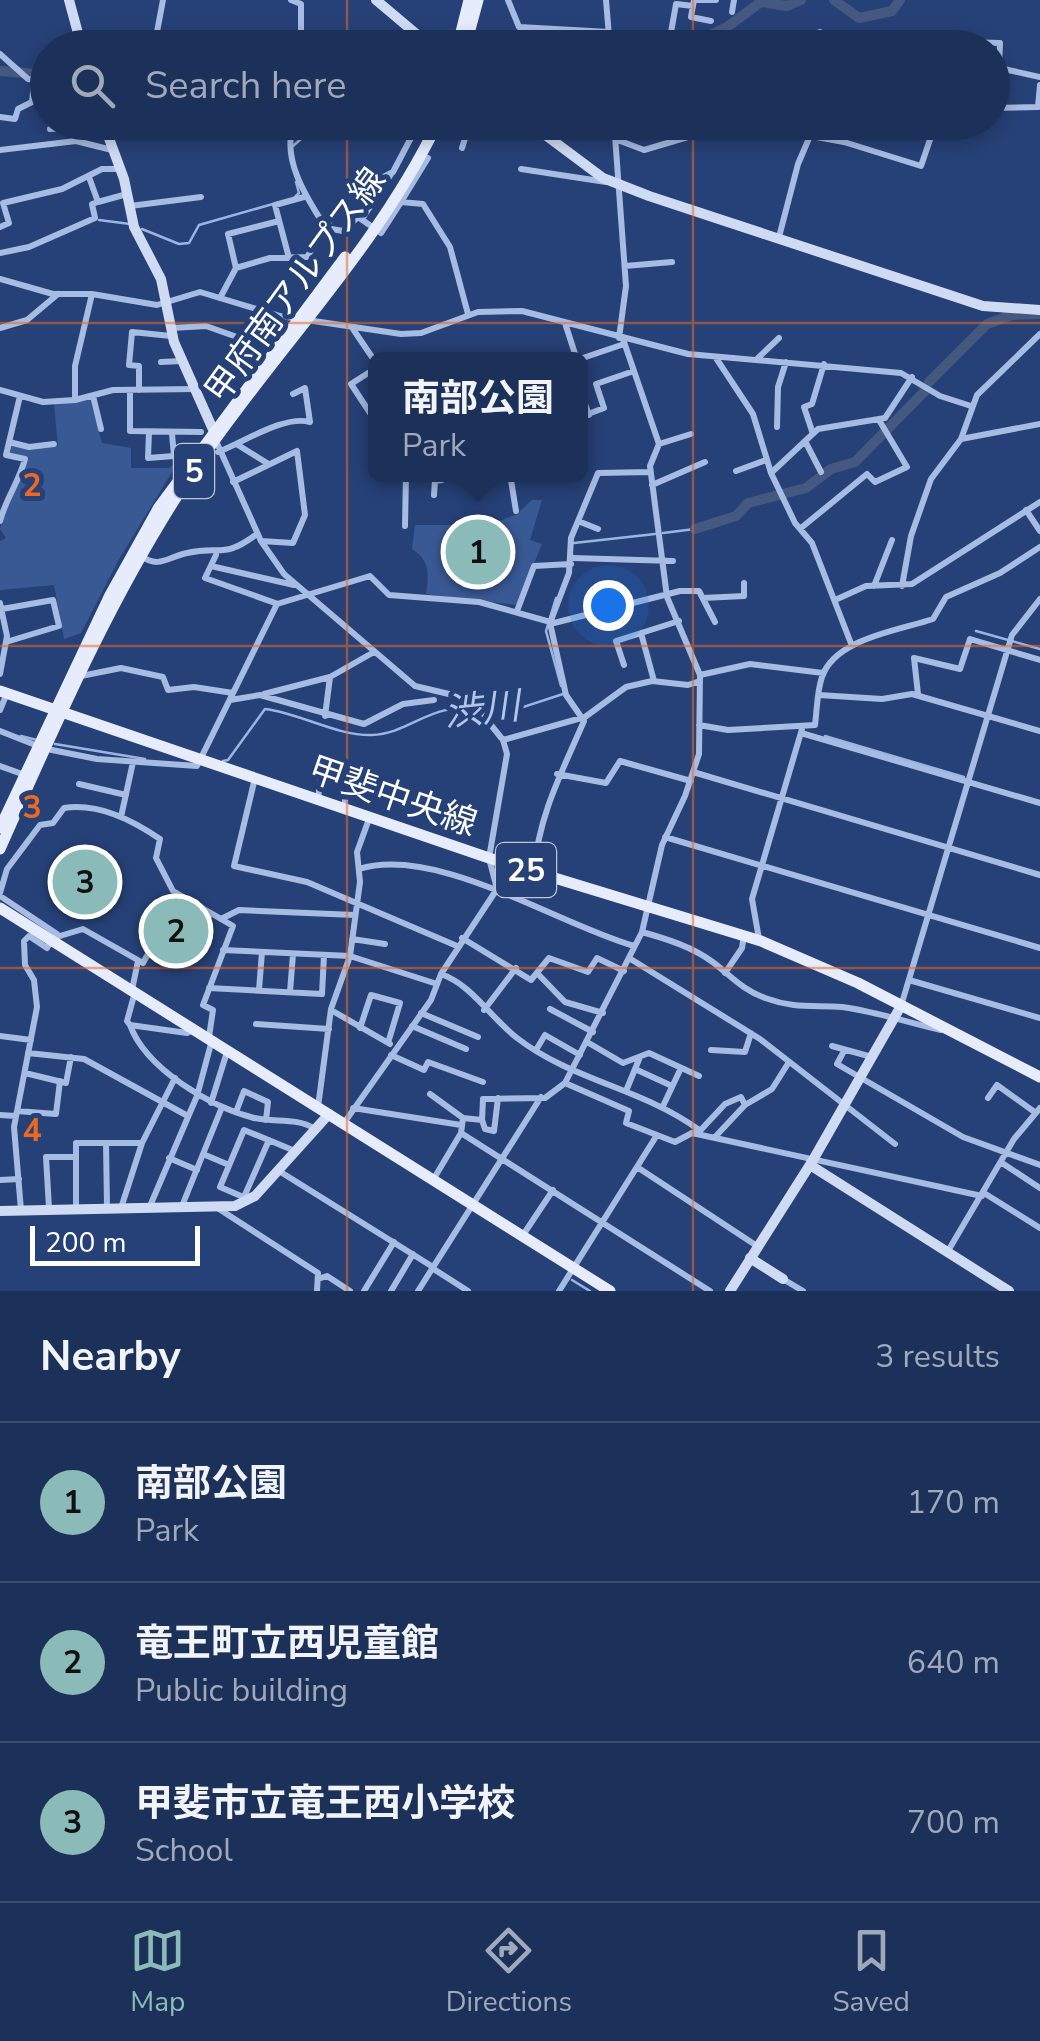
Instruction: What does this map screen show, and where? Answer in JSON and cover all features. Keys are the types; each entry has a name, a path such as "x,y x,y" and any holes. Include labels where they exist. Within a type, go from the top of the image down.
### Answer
{"main road":[{"path":"462,30 469,0"},
{"path":"470,30 478,0"},
{"name":"甲府南アルプス線","path":"369,224 420,140"},
{"name":"甲府南アルプス線","path":"60,712 82,676 140,555 212,438 301,320 426,140"},
{"name":"甲府南アルプス線","path":"0,849 132,553 186,465 212,438"},
{"name":"甲斐中央線","path":"4,692 489,858 759,940 1040,1077"},
{"name":"甲府南アルプス線","path":"0,828 43,748"},
{"path":"0,908 610,1291"}],"street":[{"path":"69,0 77,30"},
{"path":"157,30 162,0"},
{"path":"291,0 301,4 301,30"},
{"path":"376,0 412,30"},
{"path":"508,0 519,27 572,30"},
{"path":"606,0 608,30"},
{"path":"671,30 676,4 716,0"},
{"path":"732,12 734,0"},
{"path":"694,2 692,17 711,22"},
{"path":"0,54 30,78"},
{"path":"1010,70 1040,77"},
{"path":"1010,108 1038,107 1040,85"},
{"path":"0,117 15,119 18,110 30,103"},
{"path":"109,140 121,168 134,227 157,268 172,332 198,388 212,438 259,538 303,593 374,652 423,691 451,691 470,699 503,740 508,768 489,858 497,889 460,942 422,1014 343,1124"},
{"path":"292,140 304,196 326,228 343,231 355,218 381,233 428,158"},
{"path":"369,224 410,140"},
{"path":"462,148 464,140"},
{"path":"551,140 589,170 617,184 983,306 1040,310"},
{"path":"418,1291 541,1097 565,1083 588,1042 642,932 654,872 692,777 700,725 700,678 666,597 650,472 658,444 622,340 625,266 615,140 644,150 682,140"},
{"path":"779,237 809,140"},
{"path":"830,140 920,166 929,140"},
{"path":"0,150 76,142 113,150"},
{"path":"0,227 9,223 4,203 62,189 102,169 121,168"},
{"path":"521,169 617,184"},
{"path":"236,268 308,257 345,197 393,172"},
{"path":"89,177 98,202"},
{"path":"288,258 274,205 304,196"},
{"path":"0,254 29,247 95,218 92,204 98,202 201,197"},
{"path":"401,202 423,204 441,228 460,275 468,314"},
{"path":"220,298 236,268 228,234 279,221"},
{"path":"625,266 672,262"},
{"path":"0,279 58,294 92,294 157,304 190,292 301,320 411,334 468,314 522,312 622,340 716,358 824,364 912,377 940,396 972,406"},
{"path":"0,328 27,320 58,294"},
{"path":"75,400 75,366 92,294"},
{"path":"139,390 139,366 129,365 132,332 172,332 206,326 251,342 260,310"},
{"path":"565,321 575,352"},
{"path":"352,328 368,353"},
{"path":"902,586 911,536 931,480 961,439 973,413 972,406 988,383 1040,334"},
{"path":"757,359 779,338"},
{"path":"588,355 622,340"},
{"path":"716,358 753,414 771,473 812,543 852,646"},
{"path":"161,362 183,361"},
{"path":"777,427 778,388 786,362"},
{"path":"813,434 804,408 812,404 824,364"},
{"path":"588,415 604,408 596,384 634,371"},
{"path":"368,372 352,384 368,409"},
{"path":"800,528 868,474 875,482 886,473 907,467 882,428 912,377"},
{"path":"0,390 43,402 130,390 198,388"},
{"path":"236,444 273,426 298,419 310,422 306,388 293,394"},
{"path":"130,390 130,431 212,438 236,444 267,464"},
{"path":"0,521 6,497 18,482 25,460 6,455 20,396"},
{"path":"93,396 101,429"},
{"path":"961,439 1040,424"},
{"path":"771,473 826,427 882,428"},
{"path":"149,432 148,458 174,456 186,465"},
{"path":"172,434 174,456"},
{"path":"658,444 691,434"},
{"path":"805,441 821,472"},
{"path":"9,442 30,447 54,444"},
{"path":"140,555 150,563 164,563 184,554 216,554 236,549 259,538 293,543 305,516 296,450 233,482"},
{"path":"736,471 766,460"},
{"path":"652,485 705,462"},
{"path":"582,717 566,694 550,623 572,561 572,538 598,473 650,472"},
{"path":"405,526 406,482"},
{"path":"434,495 435,482"},
{"path":"511,482 516,511"},
{"path":"835,600 874,587 902,586 948,564 1040,502"},
{"path":"1026,510 1040,531"},
{"path":"578,521 598,529"},
{"path":"874,587 892,540"},
{"path":"802,730 814,725 823,673 852,646 901,625 932,619 946,597 1000,573 1040,547"},
{"path":"216,554 205,578 278,604"},
{"path":"517,611 534,566 572,561 672,561"},
{"path":"211,566 296,586"},
{"path":"0,731 43,748 191,768 202,760 278,604 303,593 370,576 389,594 479,602 550,623 680,591 699,591 714,622"},
{"path":"703,598 744,596 744,583"},
{"path":"730,1291 812,1163 901,1006 1007,650 1018,626 1040,599"},
{"path":"0,674 6,642 1,606 52,600 59,626 6,642"},
{"path":"624,665 616,641 678,620"},
{"path":"641,633 654,681"},
{"path":"918,696 914,658 960,669 970,640 1040,660"},
{"path":"82,676 138,669 163,677 168,690 194,686 232,697 260,695 330,677 374,652"},
{"path":"503,740 582,717 626,687 654,681 688,685 700,678 761,664 823,673"},
{"path":"325,716 330,677"},
{"path":"0,710 4,692"},
{"path":"819,694 882,699 918,696 1040,731"},
{"path":"260,695 364,724 403,704 434,700"},
{"path":"534,872 538,830 582,717"},
{"path":"700,725 728,730 802,730 1040,803"},
{"path":"759,940 752,899 802,730"},
{"path":"558,774 606,783 620,761 781,798 1040,875"},
{"path":"121,817 133,762"},
{"path":"0,766 26,775"},
{"path":"318,800 322,770 349,772 344,808"},
{"path":"255,778 234,866 307,882 460,942 516,968 532,980 549,958 588,972 597,958 624,971"},
{"path":"79,784 126,794"},
{"path":"53,938 0,895 7,869 40,825 53,823 64,808 85,806 121,817 160,840 156,858 173,891 190,897 210,915 232,926 204,1006 213,1010 198,1096 186,1115 150,1206"},
{"path":"0,1211 107,1206 219,1208 247,1198 278,1170 315,1129 323,1111 328,1028 350,956 359,869 356,852 369,818"},
{"path":"665,838 1040,948"},
{"path":"359,869 382,864 454,874 497,889 597,935 634,946"},
{"path":"220,920 239,910 355,915"},
{"path":"21,1210 16,1114 36,992 25,965 24,941 29,936 47,948 53,938 83,929 143,963 168,920 196,921 210,915"},
{"path":"642,932 681,944 743,988 772,1000 952,1032"},
{"path":"725,974 742,948 744,935"},
{"path":"352,939 386,944"},
{"path":"223,950 350,956 437,984"},
{"path":"259,990 262,952"},
{"path":"290,992 293,953"},
{"path":"208,988 322,994 324,954"},
{"path":"630,958 751,1033 895,1144"},
{"path":"138,960 126,1021 146,1050 211,1103 266,1120 305,1122 315,1129"},
{"path":"484,1010 516,968"},
{"path":"537,973 566,1002 603,1013"},
{"path":"441,974 463,982 484,1010 536,1050 663,1106 698,1132 812,1163 983,1194 1040,1228"},
{"path":"910,980 1040,1018"},
{"path":"360,1028 371,995 400,1003 388,1043"},
{"path":"560,1015 566,1002"},
{"path":"550,1009 593,1032"},
{"path":"331,1010 397,1046"},
{"path":"422,1014 478,1038"},
{"path":"256,1024 328,1028"},
{"path":"130,1026 187,1033 194,1029"},
{"path":"412,1026 466,1049"},
{"path":"711,1050 745,1052 751,1033"},
{"path":"536,1050 545,1035 580,1055"},
{"path":"0,1036 31,1040"},
{"path":"588,1042 623,1063 649,1053 700,1076"},
{"path":"832,1046 873,1058"},
{"path":"211,1103 228,1050"},
{"path":"844,1051 837,1064 963,1137 1040,1165"},
{"path":"28,1053 84,1059 186,1115"},
{"path":"391,1055 424,1070 428,1062 484,1082"},
{"path":"626,1091 640,1056"},
{"path":"24,1073 66,1082 71,1057"},
{"path":"714,1138 745,1105 772,1089 789,1062"},
{"path":"663,1106 681,1068"},
{"path":"634,1070 672,1086"},
{"path":"122,1206 142,1143 175,1077"},
{"path":"0,1115 56,1114 60,1081"},
{"path":"565,1083 629,1111 626,1123 674,1142 698,1132 725,1104 741,1097 745,1105"},
{"path":"947,1252 1006,1153 1038,1111 997,1085 988,1098"},
{"path":"236,1112 244,1091 268,1102 266,1120"},
{"path":"430,1094 502,1158 710,1291"},
{"path":"498,1098 494,1131 485,1129 484,1098 541,1097"},
{"path":"182,1207 222,1108"},
{"path":"354,1108 462,1125 482,1120"},
{"path":"433,1180 462,1125"},
{"path":"247,1198 220,1187 244,1130 295,1151"},
{"path":"559,1291 657,1135"},
{"path":"247,1198 270,1140"},
{"path":"76,1207 76,1143 142,1143"},
{"path":"106,1143 107,1206"},
{"path":"203,1154 229,1165"},
{"path":"48,1208 46,1157 76,1157"},
{"path":"169,1158 197,1170"},
{"path":"812,1163 1009,1291"},
{"path":"1002,1163 1040,1188"},
{"path":"637,1167 758,1246"},
{"path":"278,1170 468,1291"},
{"path":"0,1180 19,1179"},
{"path":"522,1236 553,1190"},
{"path":"219,1208 321,1278"},
{"path":"364,1291 394,1242"},
{"path":"391,1291 413,1254"},
{"path":"750,1258 803,1291"},
{"path":"321,1278 328,1276 350,1291"},
{"path":"317,1291 321,1278"}],"shaded area":[{"path":"90,399 102,443 131,448 131,468 169,468 178,462 118,561 81,633 64,639 54,585 0,590 0,541 6,538 0,529 2,519 27,459 8,454 10,443 29,448 58,446 54,404"},
{"path":"532,500 542,500 530,540 542,544 517,605 426,594 427,568 412,549 415,525 467,525 473,532 517,514"}],"waterway":[{"path":"721,30 761,2 787,6 801,0"},
{"path":"834,0 859,18 892,11 900,0"},
{"path":"0,71 30,74"},
{"path":"293,146 300,140"},
{"path":"295,197 299,193 296,182"},
{"path":"142,229 179,244 189,243 199,225 273,204"},
{"path":"99,220 130,224"},
{"name":"渋川","path":"929,382 987,324 1012,315 1040,314"},
{"name":"渋川","path":"695,529 736,516 748,503 806,488 831,469 855,462 925,391"},
{"name":"渋川","path":"663,533 695,529"},
{"name":"渋川","path":"574,543 655,534"},
{"name":"渋川","path":"556,598 546,631 561,686"},
{"path":"976,631 1040,649"},
{"name":"渋川","path":"485,714 499,715 563,694"},
{"name":"渋川","path":"223,761 228,760 265,709 345,732 372,735 449,710 478,713"},
{"name":"渋川","path":"21,736 37,740"},
{"path":"825,736 964,777"},
{"name":"渋川","path":"55,744 145,759"},
{"path":"572,1280 590,1291"}],"place":[{"name":"南部公園","path":"478,552"},
{"name":"甲斐市立竜王西小学校","path":"85,882"},
{"name":"竜王町立西児童館","path":"176,931"}]}
